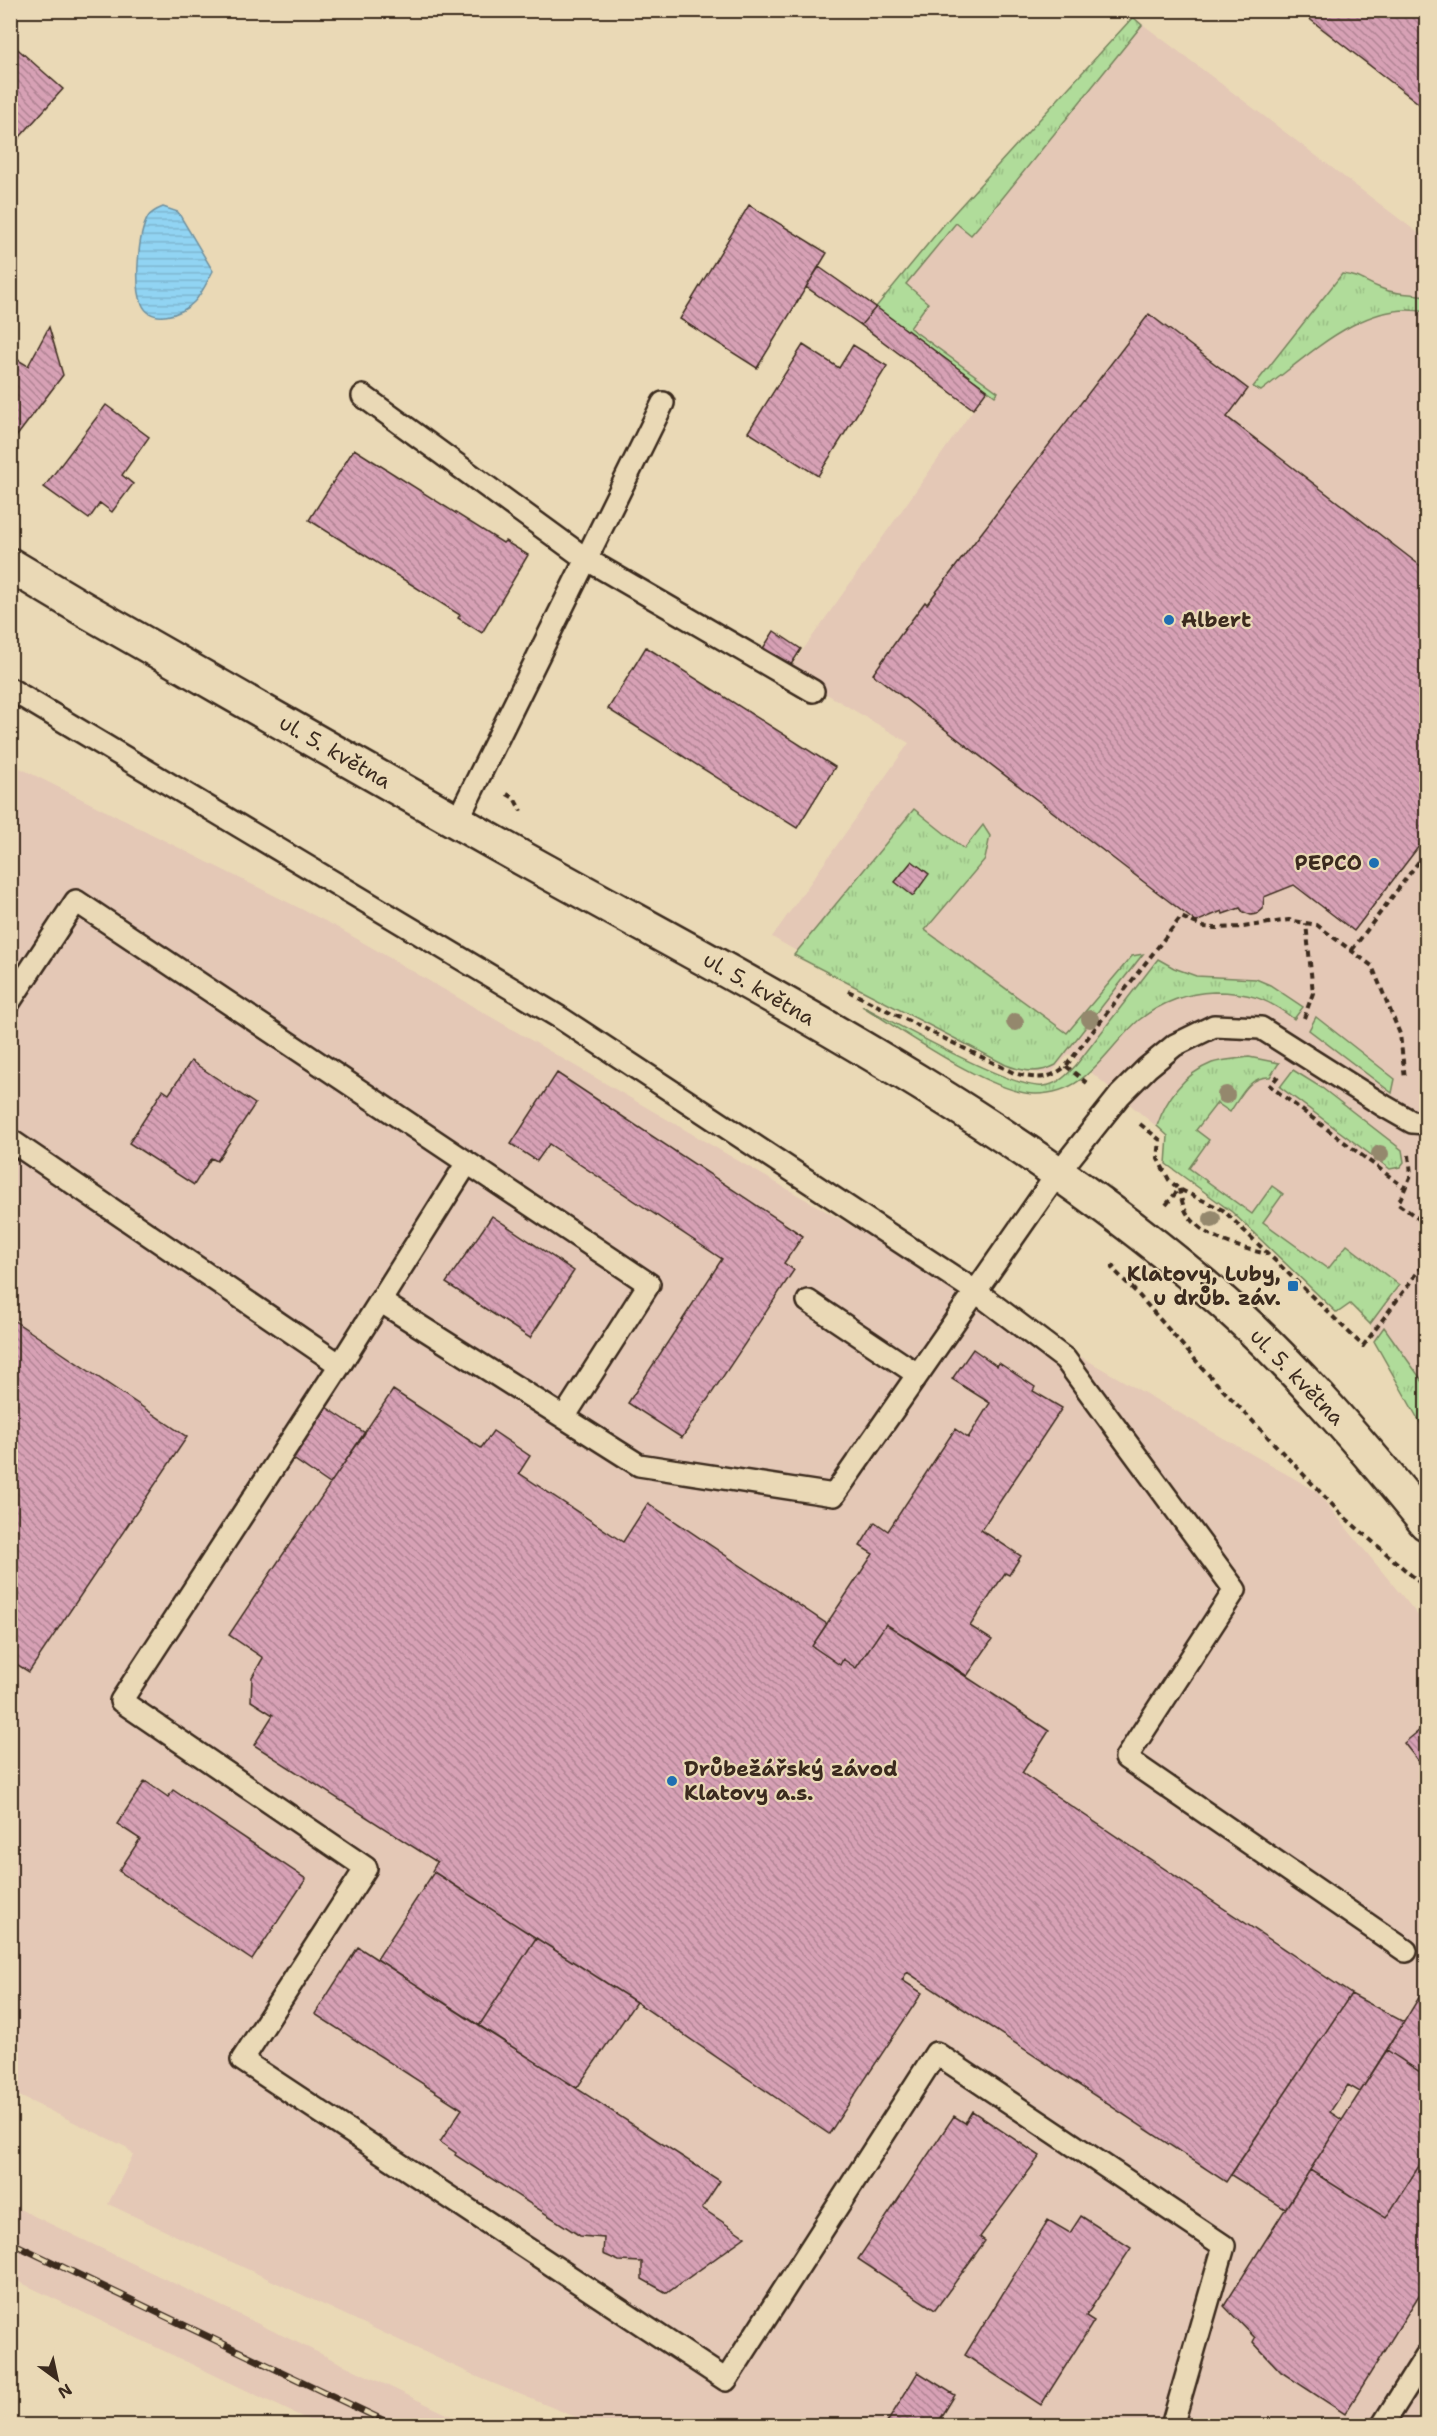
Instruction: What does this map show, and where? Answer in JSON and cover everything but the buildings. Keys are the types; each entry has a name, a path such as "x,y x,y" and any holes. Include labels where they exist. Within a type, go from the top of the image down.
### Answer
{"street":[{"name":"ul. 5. května","path":"10,564 82,608 457,821 765,990 978,1119 1058,1173 1202,1284 1261,1338 1366,1449 1426,1523"}],"lane":[{"path":"363,396 586,559 813,691"},
{"path":"457,821 663,403"},
{"path":"10,689 559,1017 975,1291 1065,1359 1236,1590 1126,1758 1406,1951"},
{"path":"10,1001 76,901 649,1284 564,1417"},
{"path":"380,1301 639,1465 834,1495 1058,1173 1114,1104 1147,1068 1175,1046 1214,1026 1262,1028 1384,1107 1412,1122 1426,1123"},
{"path":"10,1140 340,1365"},
{"path":"467,1163 340,1365 121,1701 366,1868 242,2060 726,2380 936,2053 1224,2246 1172,2426"},
{"path":"808,1301 917,1374"},
{"path":"1382,2426 1426,2356"}],"path":[{"path":"1352,950 1426,852"},
{"path":"1066,1066 1160,1140 1158,1159 1169,1180 1179,1189 1223,1210 1363,1346 1426,1261"},
{"path":"1179,1189 1112,1269 1136,1292 1272,1444 1342,1515 1426,1588"},
{"path":"1179,1189 1186,1213 1194,1222 1216,1237 1239,1247 1268,1254"}],"shaded area":[{"path":"1133,17 1426,239 1426,1433 1374,1341 1370,1324 1350,1304 1337,1313 1232,1212 1166,1164 1168,1136 1069,1054 1050,1074 1022,1071 1006,1065 926,1025 772,937 909,743 788,671 987,390 876,307 946,222"},
{"path":"10,763 333,925 761,1174 1316,1491 1426,1625 1426,2425 595,2425 480,2378 108,2204 133,2155 126,2147 11,2092"},
{"path":"11,2205 470,2425 319,2425 11,2278"}],"green space":[{"path":"1133,17 1142,25 992,211 971,235 956,223 906,284 928,303 910,328 998,392 995,396 876,307 946,222"},
{"path":"1342,274 1359,278 1388,291 1426,296 1426,312 1403,310 1381,314 1359,322 1317,347 1261,391 1253,387"},
{"path":"914,809 964,849 983,825 990,836 985,859 925,930 1067,1033 1132,956 1143,954 1056,1065 1044,1070 1031,1071 1006,1065 794,955"},
{"path":"1158,959 1196,976 1256,979 1270,985 1303,1007 1294,1019 1266,1001 1237,993 1214,992 1194,994 1165,1003 1139,1020 1082,1078 1069,1087 1036,1094 1017,1091 972,1073 862,1006 981,1067 1006,1078 1043,1086 1058,1081 1077,1064"},
{"path":"1316,1017 1395,1079 1392,1093 1309,1030"},
{"path":"1249,1057 1279,1063 1270,1077 1256,1080 1246,1088 1230,1112 1217,1103 1196,1130 1209,1140 1189,1168 1252,1214 1272,1186 1283,1194 1263,1222 1328,1269 1347,1245 1399,1285 1370,1324 1350,1304 1337,1313 1232,1212 1166,1164 1168,1136 1157,1126 1165,1106 1177,1088 1193,1074 1212,1063"},
{"path":"1293,1070 1322,1088 1402,1150 1404,1162 1400,1167 1390,1169 1280,1087"},
{"path":"1384,1327 1426,1386 1426,1433 1374,1341"}],"water":[{"path":"163,207 178,212 213,271 200,295 189,307 175,314 159,316 146,310 142,304 138,273 142,235 148,217"}],"railway":[{"path":"10,2242 395,2426"}],"place":[{"name":"Albert","path":"1169,620"},
{"name":"PEPCO","path":"1374,863"},
{"name":"Klatovy, Luby, u drůb. záv.","path":"1293,1286"},
{"name":"Drůbežářský závod Klatovy a.s.","path":"672,1781"}]}
